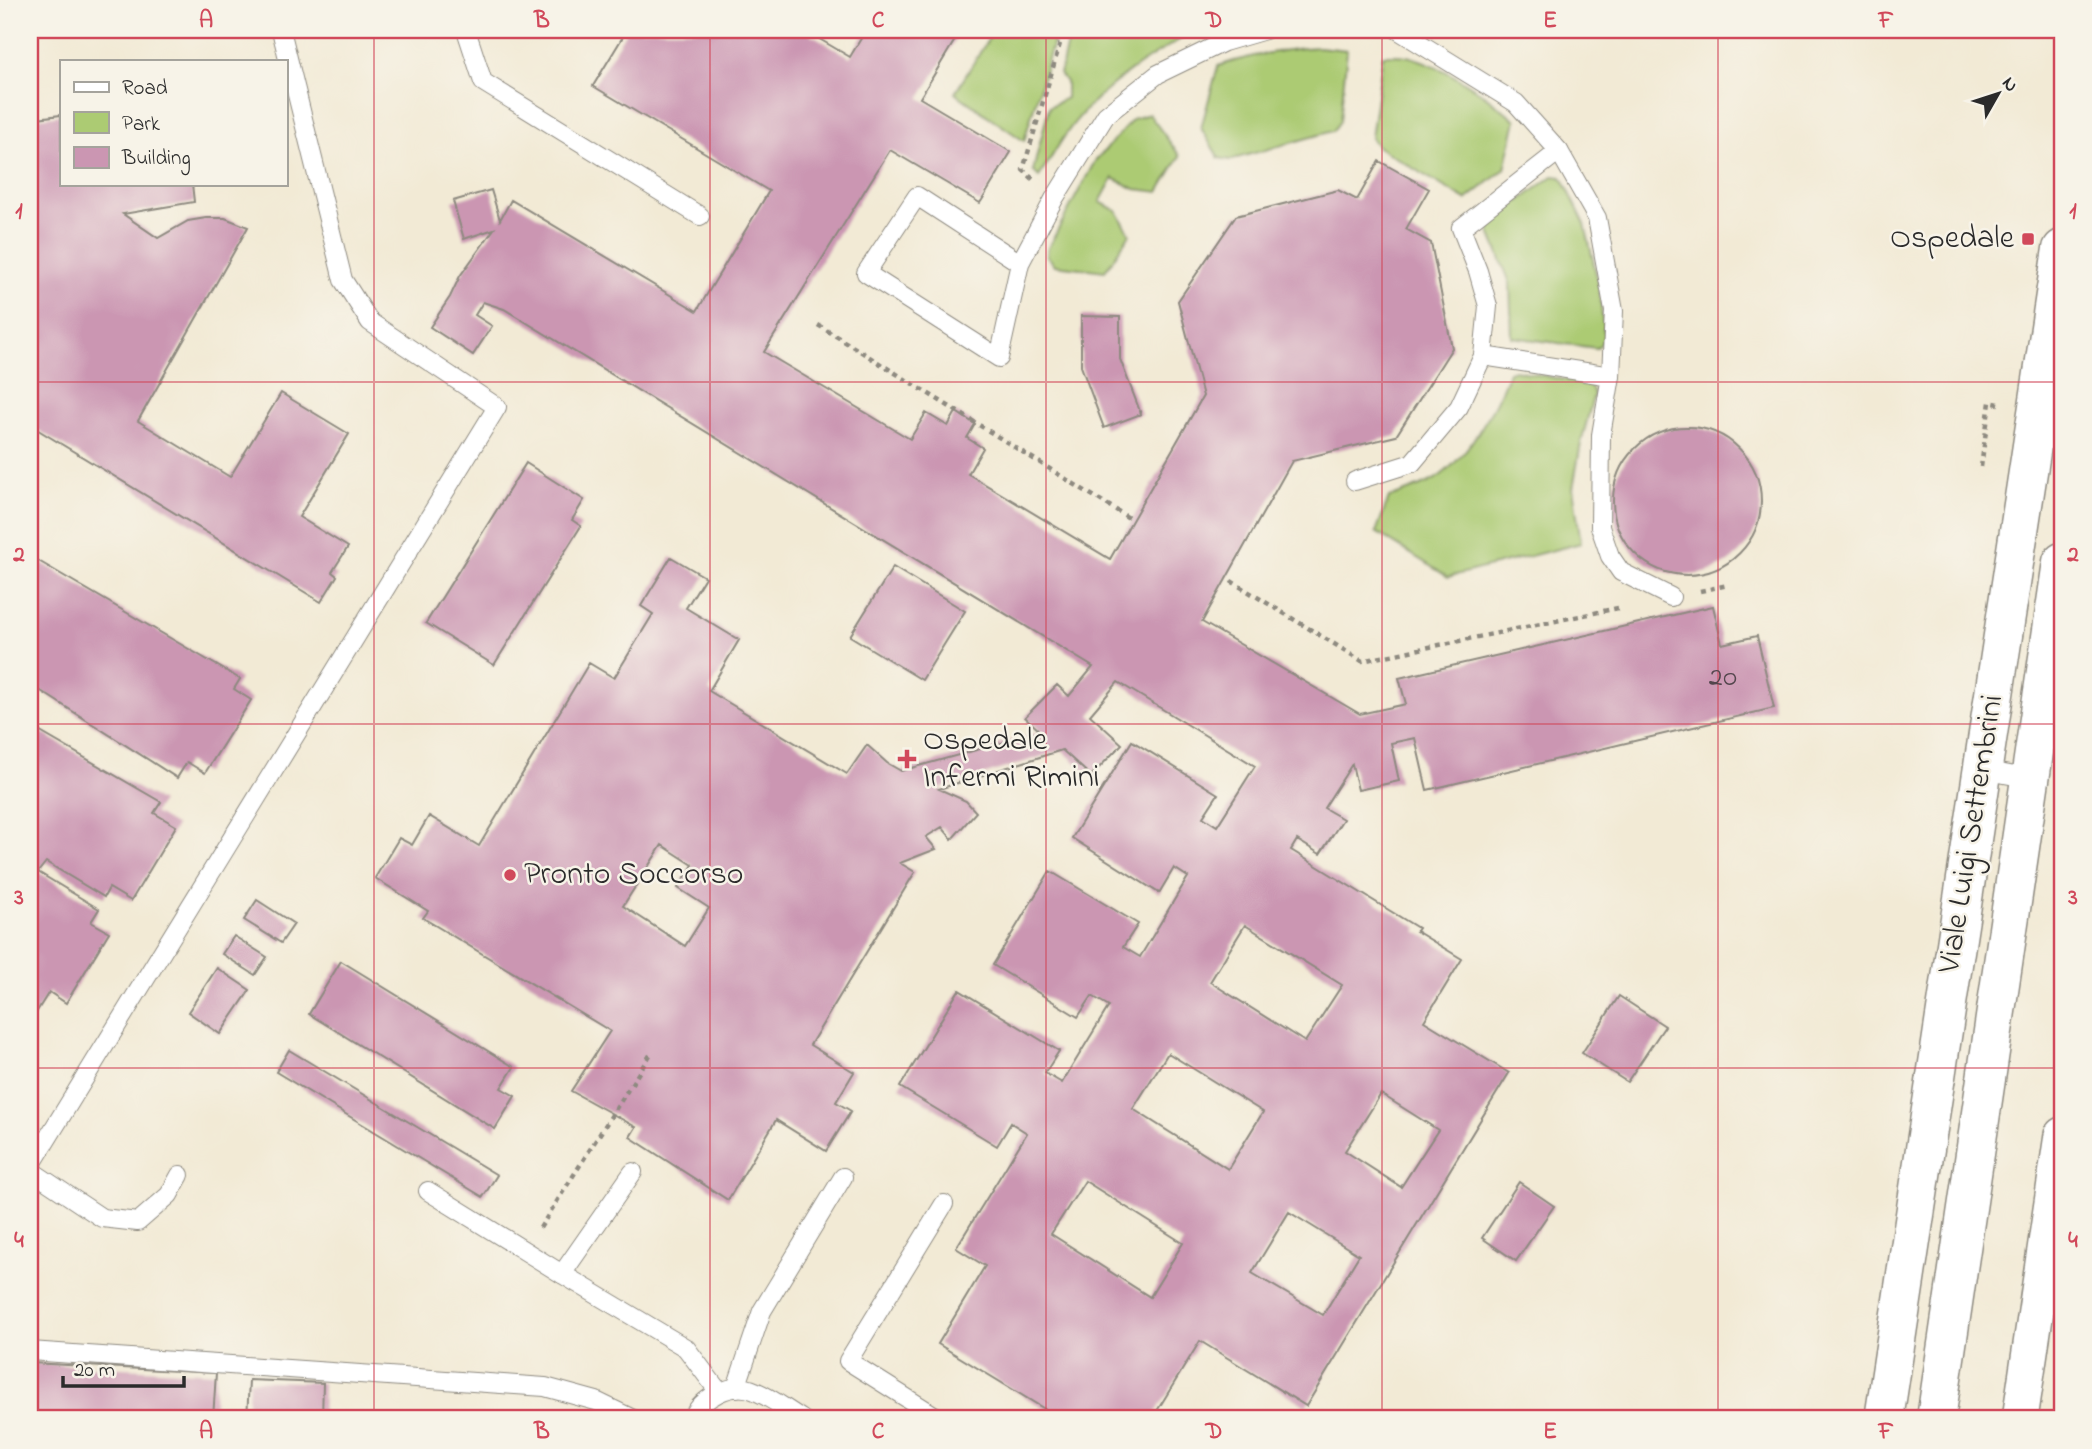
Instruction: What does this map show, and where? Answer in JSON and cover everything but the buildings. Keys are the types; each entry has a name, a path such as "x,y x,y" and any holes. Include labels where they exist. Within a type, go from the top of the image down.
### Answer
{"main road":[{"name":"Viale Luigi Settembrini","path":"1884,1419 1959,908 1983,770 2062,249"},
{"name":"Viale Luigi Settembrini","path":"1936,1419 2062,562"}],"street":[{"path":"2020,1419 2062,1135"}],"lane":[{"path":"180,1175 169,1195 138,1222 102,1218 30,1168 497,407 370,322 343,280 281,30"},
{"path":"466,30 483,82 700,216"},
{"path":"1020,262 917,196 866,273 999,358 1020,262 1054,199 1107,115 1158,74 1224,42 1265,30"},
{"path":"1398,30 1516,103 1559,151 1597,218 1614,311 1611,376 1601,435 1600,527 1610,556 1621,572 1671,597"},
{"path":"1355,481 1412,463 1459,407 1483,356 1488,306 1461,228 1559,151"},
{"path":"1483,356 1611,376"},
{"path":"1983,770 2031,779"},
{"path":"562,1275 633,1172"},
{"path":"727,1390 762,1311 843,1177"},
{"path":"428,1191 686,1348 727,1390"},
{"path":"940,1419 848,1361 944,1204"},
{"path":"30,1351 545,1387 596,1401 633,1419"},
{"path":"692,1419 704,1402 727,1390 753,1390 802,1419"}],"path":[{"path":"1054,199 1023,170 1064,30"},
{"path":"818,325 1132,520"},
{"path":"1981,467 1990,402"},
{"path":"1231,581 1362,661 1671,597"},
{"path":"540,1228 650,1055"}],"green space":[{"path":"994,30 1050,30 1054,39 1024,141 955,93"},
{"path":"1070,30 1196,30 1147,60 1101,94 1070,129 1039,177 1033,171 1049,107 1066,98 1066,82 1060,74"},
{"path":"1319,47 1347,50 1340,121 1333,131 1230,160 1219,158 1201,128 1218,66 1268,53"},
{"path":"1383,55 1408,56 1439,68 1479,92 1516,120 1505,169 1466,200 1378,147 1371,138"},
{"path":"1149,114 1180,156 1159,192 1135,189 1113,178 1100,202 1117,211 1130,234 1105,271 1055,265 1047,256 1048,248 1095,161 1133,119"},
{"path":"1553,176 1562,177 1585,224 1599,287 1604,335 1601,344 1596,348 1512,337 1510,283 1490,232 1490,223"},
{"path":"1515,370 1590,385 1594,394 1573,488 1581,543 1448,577 1376,532 1389,498 1430,482 1455,463 1487,418 1509,372"}],"place":[{"name":"Ospedale","path":"2028,239"},
{"name":"Ospedale Infermi Rimini","path":"907,759"},
{"name":"Pronto Soccorso","path":"510,875"}]}
